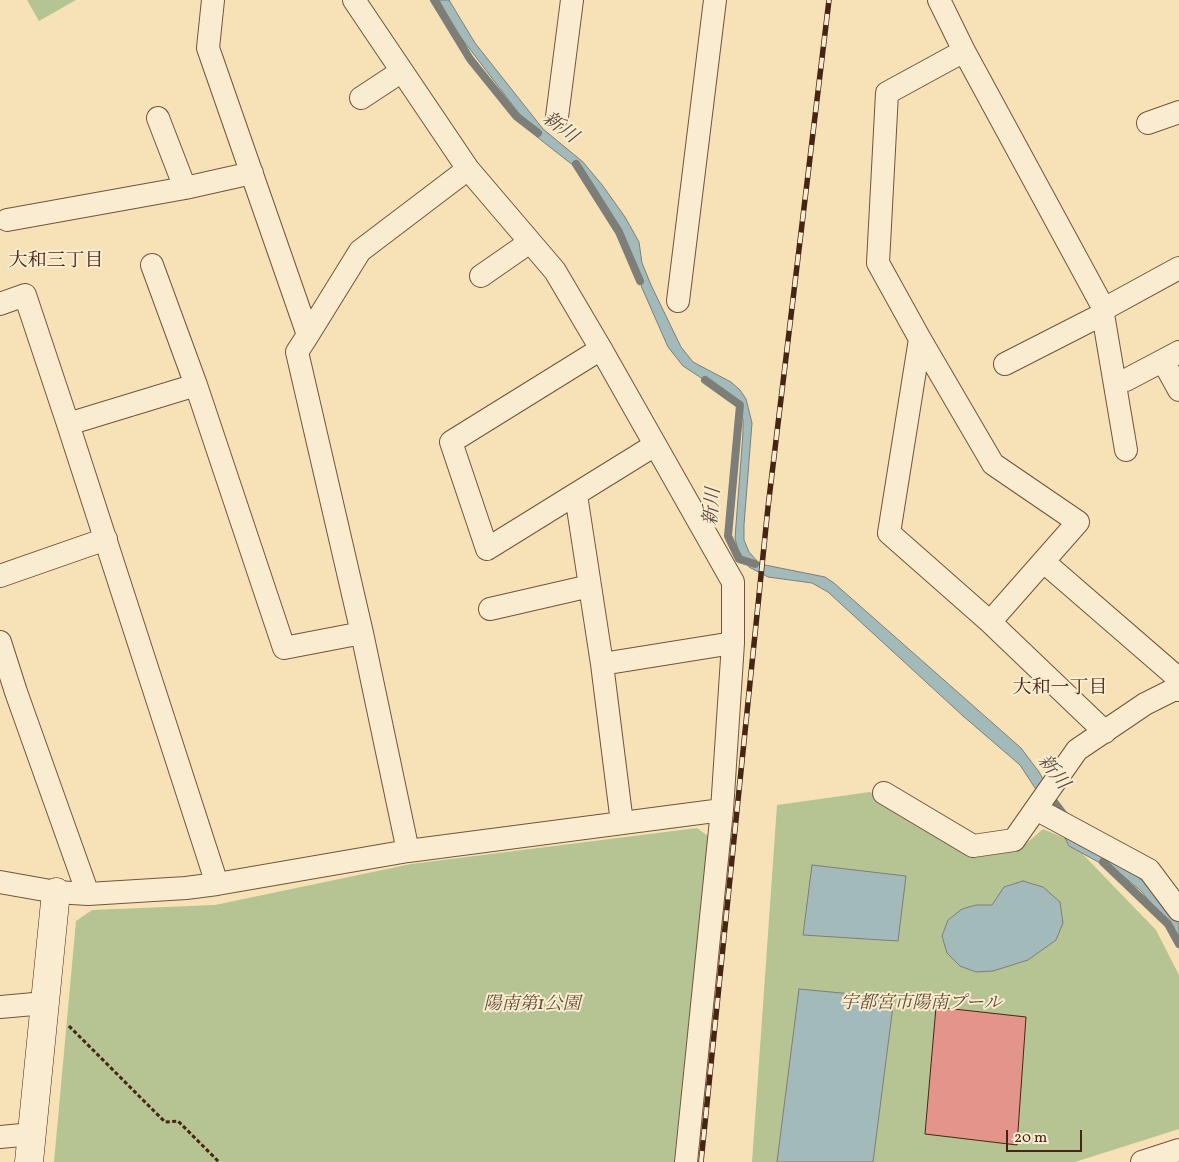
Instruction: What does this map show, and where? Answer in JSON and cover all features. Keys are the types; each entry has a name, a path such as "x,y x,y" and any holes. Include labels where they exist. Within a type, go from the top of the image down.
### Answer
{"street":[{"path":"213,0 208,48 308,335"},
{"path":"354,0 468,169 555,271 733,582 733,643 722,810 686,1162"},
{"path":"557,117 572,0"},
{"path":"678,301 715,0"},
{"path":"939,0 964,51 1104,312 1126,450"},
{"path":"964,51 887,93 878,263 993,464 1078,522 990,622"},
{"path":"361,98 402,70"},
{"path":"1148,123 1179,112"},
{"path":"158,118 185,188"},
{"path":"408,851 362,633 297,352 360,251 468,169"},
{"path":"7,220 185,188 252,173"},
{"path":"481,276 530,242"},
{"path":"152,266 196,385 284,648 362,633"},
{"path":"1005,364 1104,312 1179,268"},
{"path":"0,304 24,295 106,539 217,884"},
{"path":"920,339 889,533 990,622 1105,732"},
{"path":"601,349 451,442 487,549 655,446"},
{"path":"1126,380 1171,356 1179,390"},
{"path":"68,424 196,385"},
{"path":"576,495 602,664 622,823"},
{"path":"0,576 106,539"},
{"path":"1044,562 1179,679"},
{"path":"490,609 590,586"},
{"path":"0,642 8,693 88,894"},
{"path":"602,664 733,643"},
{"path":"884,793 973,846 1014,840 1077,750 1145,704 1173,690 1179,690"},
{"path":"1036,809 1149,870 1179,910"},
{"path":"0,882 56,892 88,894 186,888 408,851 722,810"},
{"path":"29,1162 56,892"},
{"path":"0,1007 45,1003"},
{"path":"0,1137 32,1134"},
{"path":"1142,1162 1179,1150"}],"path":[{"path":"45,1003 165,1122 178,1121 219,1162"}],"green space":[{"path":"27,0 76,0 39,21"},
{"name":"宇都宮市陽南プール","path":"870,792 974,855 1022,847 1043,829 1069,840 1156,930 1179,975 1179,1129 1075,1162 752,1162 777,805"},
{"name":"陽南第1公園","path":"697,828 708,836 674,1162 54,1162 76,921 92,910 215,905 411,864"}],"water":[{"path":"439,0 449,0 475,43 543,129 583,162 625,217 639,242 642,263 651,285 681,347 693,362 731,382 746,399 752,423 744,525 744,540 749,552 758,562 765,565 825,577 834,583 1021,748 1047,786 1037,791 1020,765 963,716 828,592 812,583 768,577 749,567 738,550 735,538 743,433 743,419 738,407 732,398 683,366 668,347 642,288 619,228 594,188 583,173 537,137 456,31"},
{"path":"1074,835 1121,863 1148,885 1179,924 1179,940 1141,891 1122,875 1069,846 1065,838"},
{"path":"812,865 906,876 898,941 803,935"},
{"path":"1023,881 1043,887 1060,902 1063,923 1056,940 1028,960 993,971 976,972 960,966 947,953 942,936 948,920 962,909 976,905 992,905 1004,887"},
{"path":"799,989 894,998 873,1162 777,1162"}],"building":[{"path":"936,1007 1026,1017 1017,1145 925,1134"}],"waterway":[{"name":"新川","path":"434,0 470,59 516,116 538,133"},
{"name":"新川","path":"576,164 619,232 640,281"},
{"name":"新川","path":"705,380 740,405 728,536 739,559 755,564"},
{"name":"新川","path":"1048,794 1064,815"},
{"name":"新川","path":"1103,862 1168,924 1179,944"}],"railway":[{"path":"701,1162 768,507 829,0"}],"district":[{"name":"大和三丁目","path":"56,263"},
{"name":"大和一丁目","path":"1060,690"}]}
